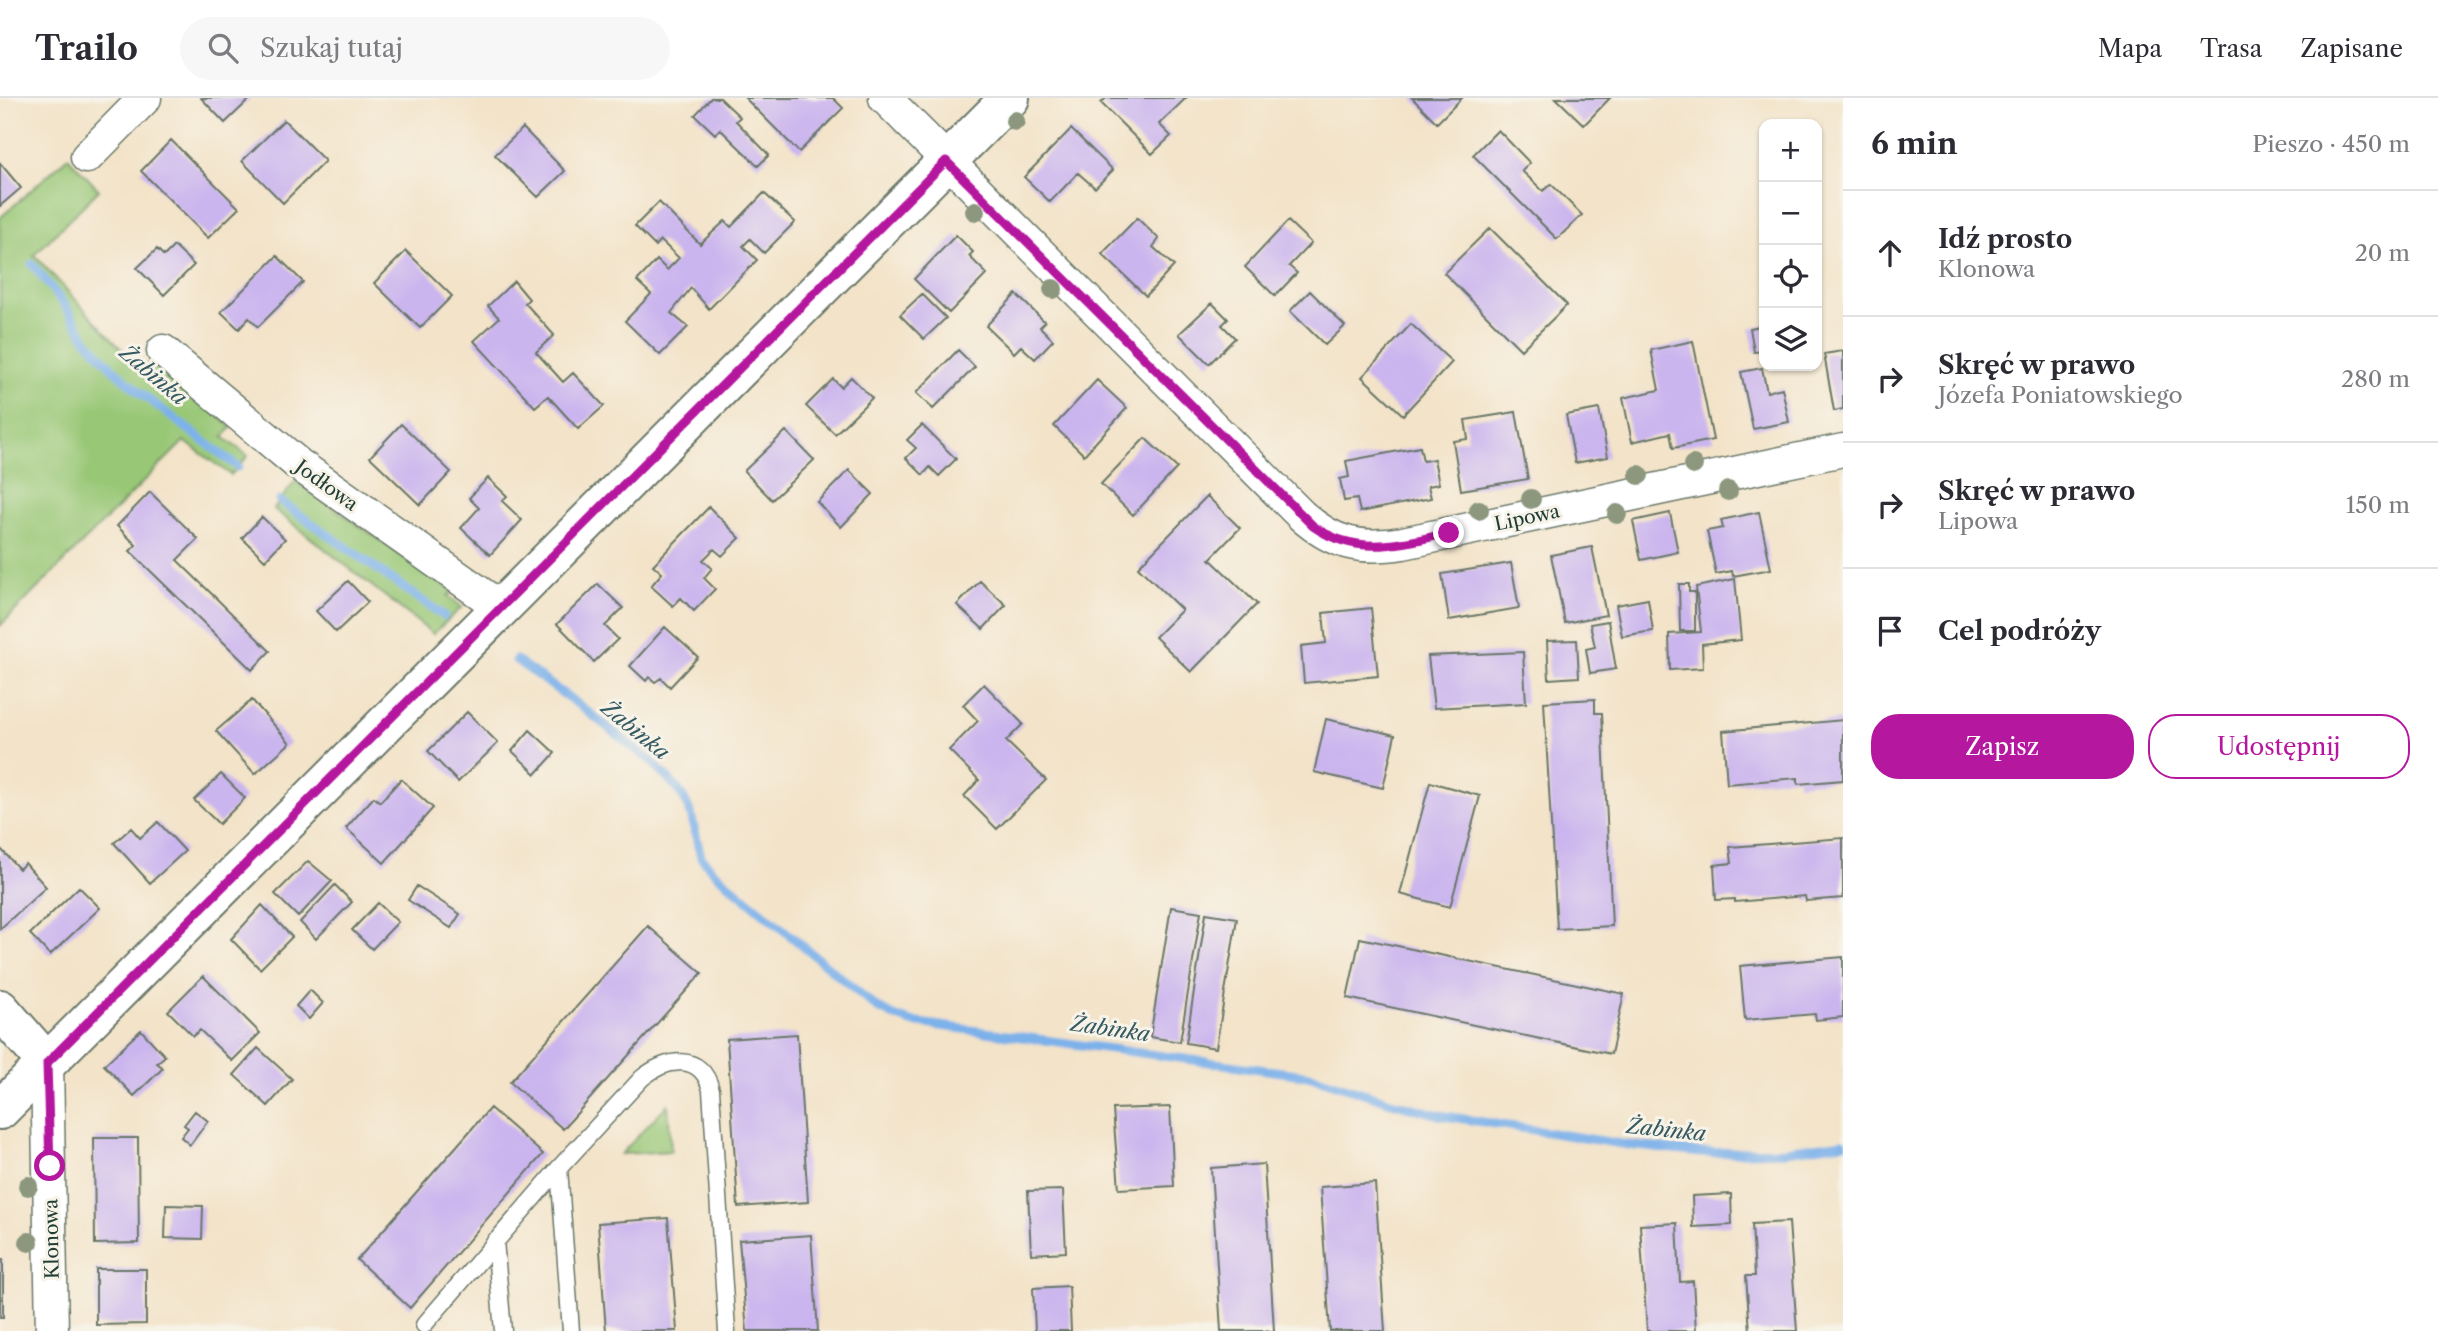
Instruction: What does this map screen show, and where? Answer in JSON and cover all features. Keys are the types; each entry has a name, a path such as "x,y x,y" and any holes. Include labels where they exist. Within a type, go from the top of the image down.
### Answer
{"street":[{"path":"87,156 145,98"},
{"name":"Lipowa","path":"885,98 1301,514 1326,535 1340,541 1356,545 1403,543 1843,450"},
{"path":"0,1110 1010,98"},
{"name":"Jodłowa","path":"163,351 298,464 500,607"},
{"path":"0,1009 47,1063"},
{"name":"Klonowa","path":"47,1063 52,1331"}],"lane":[{"path":"424,1325 559,1168 642,1078 669,1062 698,1067 708,1077 711,1090 727,1331"},
{"path":"559,1168 571,1331"},
{"path":"495,1241 503,1331"}],"green space":[{"path":"68,157 99,190 34,255 141,370 157,354 154,364 232,427 223,437 248,456 231,475 184,441 0,626 0,218"},
{"path":"295,481 453,591 448,596 462,607 433,634 274,509"},
{"path":"668,1104 671,1151 621,1154"}],"building":[{"path":"201,98 251,98 225,123"},
{"path":"711,98 720,98 740,117 736,121 769,155 758,166 720,129 715,134 695,115"},
{"path":"745,98 833,98 843,108 799,152"},
{"path":"1106,98 1186,98 1159,124 1171,136 1152,154 1101,103"},
{"path":"1412,98 1462,98 1437,123"},
{"path":"1556,98 1610,98 1584,125"},
{"path":"284,120 325,161 283,203 242,161"},
{"path":"523,128 565,171 538,197 495,155"},
{"path":"1071,129 1113,170 1095,188 1078,173 1050,202 1024,177"},
{"path":"1498,130 1530,163 1522,171 1543,191 1551,184 1582,215 1557,239 1473,155"},
{"path":"171,140 239,208 208,238 141,171"},
{"path":"0,163 21,188 0,206"},
{"path":"764,193 795,222 764,253 750,239 743,246 757,260 709,309 691,288 671,313 688,327 660,355 625,321 651,294 637,281 657,260 667,270 679,258 660,240 655,246 635,226 659,202 700,244 725,221 731,227"},
{"path":"1137,218 1159,239 1153,247 1174,266 1146,296 1102,254"},
{"path":"1288,221 1311,243 1289,266 1297,273 1275,296 1245,267"},
{"path":"1490,228 1567,305 1521,350 1444,273"},
{"path":"956,235 973,252 969,256 987,274 949,313 914,279"},
{"path":"174,246 194,265 164,295 137,268 157,249 164,256"},
{"path":"406,251 452,296 420,328 374,283"},
{"path":"277,256 303,282 258,327 249,318 239,329 221,312"},
{"path":"514,281 529,299 525,303 554,335 536,352 563,382 573,373 604,406 578,429 548,396 535,407 474,341 499,318 488,306"},
{"path":"1310,291 1345,326 1325,345 1290,311"},
{"path":"922,294 946,318 924,339 900,315"},
{"path":"1016,294 1045,322 1040,327 1053,340 1035,359 1021,346 1014,353 986,326"},
{"path":"1212,303 1228,319 1222,325 1235,338 1209,364 1179,334"},
{"path":"1411,324 1452,362 1403,415 1362,377"},
{"path":"1759,326 1759,352 1754,352 1750,328"},
{"path":"1693,341 1713,440 1673,448 1670,433 1632,442 1623,398 1659,390 1651,350"},
{"path":"958,350 975,367 933,409 916,393"},
{"path":"1843,351 1843,409 1834,411 1824,354"},
{"path":"1759,369 1763,371 1767,392 1782,388 1789,422 1753,429 1741,372"},
{"path":"851,377 872,398 835,434 806,406 833,379 841,387"},
{"path":"1097,380 1127,408 1084,455 1054,426"},
{"path":"1599,409 1608,457 1575,463 1566,415"},
{"path":"1516,412 1528,479 1461,490 1453,441 1468,439 1465,420"},
{"path":"401,424 451,472 420,505 370,457"},
{"path":"922,425 956,459 939,476 930,467 923,475 906,458 916,448 907,440"},
{"path":"786,431 814,460 772,500 744,471"},
{"path":"1145,438 1177,468 1133,515 1101,484"},
{"path":"1420,447 1423,461 1434,459 1439,484 1428,486 1431,498 1360,512 1357,499 1344,501 1340,479 1349,477 1346,461"},
{"path":"849,470 873,494 841,527 817,502"},
{"path":"488,478 507,496 502,501 522,520 490,555 461,528 479,508 469,498"},
{"path":"150,492 198,539 177,560 270,651 252,670 130,551 136,545 117,526"},
{"path":"1207,496 1240,528 1210,559 1257,604 1191,672 1155,637 1182,610 1138,567"},
{"path":"709,507 740,538 722,556 714,549 703,560 712,568 704,578 715,589 694,611 681,598 673,606 651,586 662,573 653,565"},
{"path":"1759,512 1771,569 1733,576 1732,571 1716,574 1707,531 1723,528 1721,520"},
{"path":"1670,513 1678,552 1641,560 1633,521"},
{"path":"262,517 285,539 265,560 242,538"},
{"path":"1592,547 1606,615 1565,623 1551,555"},
{"path":"1511,563 1519,608 1449,620 1442,574"},
{"path":"1735,579 1741,640 1702,644 1703,668 1670,670 1669,634 1701,632 1696,587"},
{"path":"348,581 368,602 336,632 316,611"},
{"path":"980,581 1006,605 983,629 957,605"},
{"path":"598,584 623,608 605,626 618,639 594,662 557,624"},
{"path":"1679,584 1689,584 1689,592 1695,592 1695,631 1680,631"},
{"path":"1648,599 1653,631 1622,636 1616,605"},
{"path":"1371,608 1378,676 1304,683 1301,646 1326,643 1323,613"},
{"path":"1608,621 1616,669 1590,673 1586,649 1595,647 1590,624"},
{"path":"665,627 698,657 670,687 661,678 655,682 649,677 646,681 630,666"},
{"path":"1577,640 1579,677 1549,679 1547,641"},
{"path":"1523,652 1526,703 1434,708 1428,656"},
{"path":"984,684 1023,724 1006,741 1046,780 997,829 964,796 979,780 949,750 978,721 963,705"},
{"path":"1595,699 1595,713 1602,713 1612,926 1557,929 1544,702"},
{"path":"252,700 290,743 255,774 216,731"},
{"path":"467,712 498,743 458,782 428,751"},
{"path":"1326,719 1395,735 1383,788 1314,772"},
{"path":"1843,720 1843,780 1798,784 1798,778 1727,784 1723,731"},
{"path":"530,730 555,753 536,774 512,751"},
{"path":"221,774 245,798 219,824 194,800"},
{"path":"401,779 433,808 384,863 346,828 374,797 380,802"},
{"path":"1430,782 1480,796 1450,907 1400,894"},
{"path":"158,822 185,851 150,883 114,843 131,828 140,838"},
{"path":"1843,838 1843,898 1806,901 1805,896 1735,902 1735,899 1716,900 1714,865 1732,863 1730,847"},
{"path":"0,848 19,869 25,863 46,887 0,929"},
{"path":"308,861 332,881 298,917 275,894"},
{"path":"335,885 352,902 316,939 300,922"},
{"path":"417,886 460,914 451,928 408,900"},
{"path":"79,887 100,908 50,955 30,934"},
{"path":"378,903 398,922 372,949 352,930"},
{"path":"262,905 292,937 260,969 231,939"},
{"path":"1171,907 1201,912 1180,1042 1150,1037"},
{"path":"1206,913 1237,918 1216,1048 1186,1043"},
{"path":"648,926 702,973 563,1129 510,1082"},
{"path":"1360,938 1624,994 1611,1054 1347,998"},
{"path":"1843,957 1843,1017 1816,1020 1815,1014 1745,1020 1740,966"},
{"path":"203,976 260,1033 232,1061 200,1030 193,1036 168,1011"},
{"path":"310,990 323,1003 309,1019 296,1006"},
{"path":"141,1030 165,1056 157,1063 163,1068 134,1096 104,1065"},
{"path":"797,1034 808,1202 738,1207 727,1039"},
{"path":"258,1048 292,1079 268,1106 234,1075"},
{"path":"1170,1107 1174,1186 1119,1189 1113,1109"},
{"path":"490,1108 543,1154 410,1308 357,1260"},
{"path":"195,1111 208,1121 190,1145 181,1137 188,1128 184,1125"},
{"path":"94,1138 138,1138 139,1243 95,1244"},
{"path":"1264,1164 1274,1331 1221,1331 1211,1168"},
{"path":"1375,1183 1385,1331 1330,1331 1320,1187"},
{"path":"1063,1190 1066,1252 1031,1254 1028,1191"},
{"path":"1731,1194 1732,1225 1693,1227 1692,1196"},
{"path":"166,1205 203,1206 202,1239 165,1238"},
{"path":"668,1218 677,1331 606,1331 598,1223"},
{"path":"1789,1222 1797,1331 1750,1331 1746,1276 1755,1276 1752,1224"},
{"path":"1677,1223 1680,1282 1693,1281 1696,1331 1647,1331 1640,1225"},
{"path":"811,1235 818,1331 747,1331 739,1240"},
{"path":"0,1259 3,1259 3,1317 0,1317"},
{"path":"96,1269 146,1269 146,1324 96,1325"},
{"path":"1069,1286 1071,1331 1035,1331 1033,1288"}],"waterway":[{"name":"Żabinka","path":"32,264 64,304 87,340 113,369 238,467"},
{"name":"Żabinka","path":"280,501 444,616"},
{"name":"Żabinka","path":"516,660 651,761 685,800 701,857 714,872 876,1007 894,1016 911,1022 1311,1076 1439,1115 1628,1145 1701,1153 1785,1151 1843,1143"}],"route":[{"path":"50,1166 47,1063 946,161 1313,526 1340,541 1375,546 1449,533"}]}
